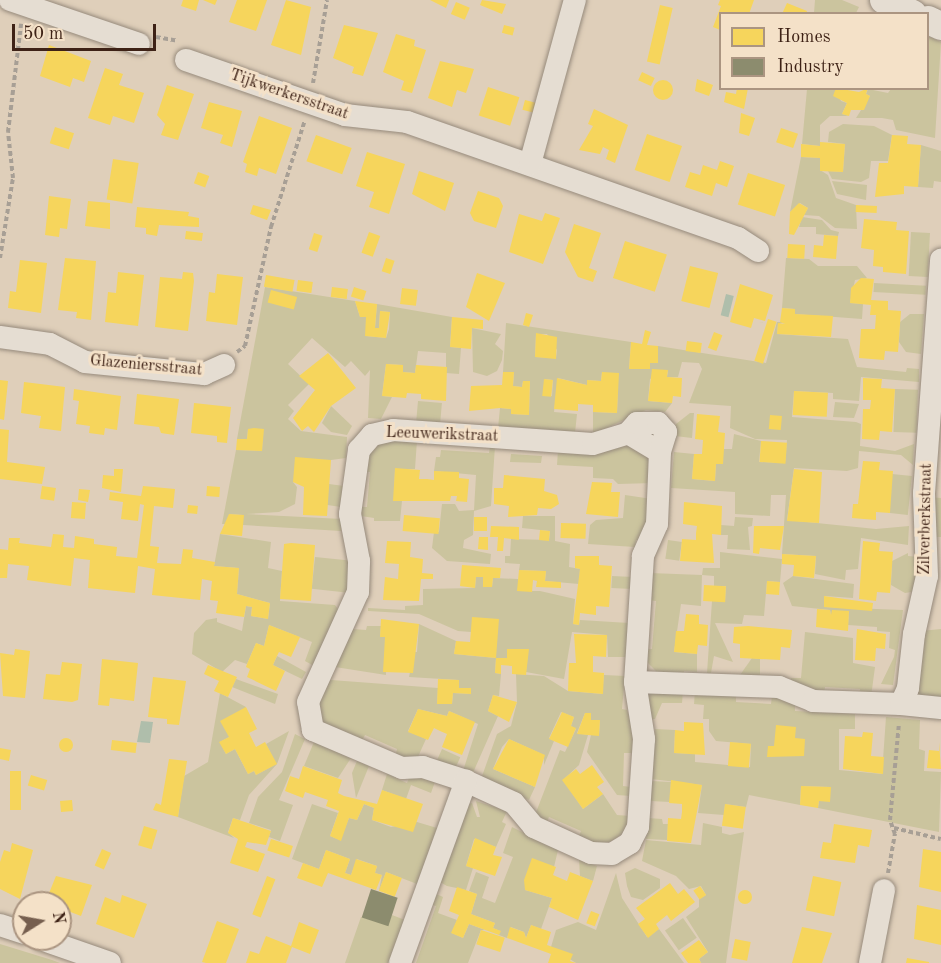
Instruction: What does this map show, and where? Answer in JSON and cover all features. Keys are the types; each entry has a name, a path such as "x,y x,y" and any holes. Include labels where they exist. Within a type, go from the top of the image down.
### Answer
{"street":[{"path":"530,164 574,0"},
{"path":"885,0 909,12"},
{"path":"17,3 139,44"},
{"name":"Tijkwerkersstraat","path":"186,60 356,118 399,120 738,238 758,251"},
{"name":"Zilverberkstraat","path":"901,704 908,688 914,634 927,576 924,493 941,260"},
{"name":"Glazeniersstraat","path":"0,337 50,344 85,362 204,374 224,365"},
{"name":"Leeuwerikstraat","path":"393,430 593,444 628,433 660,452 657,524 643,556 635,682 644,750 638,827 624,848 605,855 591,853 534,827 514,803 466,781 423,767 402,768 313,730 308,702 358,592 359,561 351,514 361,443 378,433 393,430"},
{"path":"635,682 779,687 813,701 901,704 941,708"},
{"path":"400,963 466,781"},
{"path":"870,963 884,890"},
{"path":"72,950 110,963"}],"path":[{"path":"224,365 245,345 271,227 310,104 327,0"},
{"path":"0,258 2,225 13,178 8,132 17,3"},
{"path":"139,44 158,36 179,42 186,60"},
{"path":"884,890 893,828 890,820 901,704"},
{"path":"893,828 941,839"}],"shaded area":[{"path":"815,0 842,0 859,7 856,12 814,12"},
{"path":"929,36 941,42 935,138 896,130 893,120 856,118 870,96 866,94 868,90 888,93 890,90 929,90"},
{"path":"807,90 836,90 841,101 847,103 842,114 849,116 830,116 820,125 820,146 802,144"},
{"path":"843,124 874,126 892,135 888,161 871,161 869,178 861,182 832,179 828,171 843,172 845,144 828,142 829,132"},
{"path":"921,145 941,151 941,182 934,181 933,188 918,187"},
{"path":"801,157 820,158 820,170 828,175 836,198 856,205 857,229 835,228 819,216 804,215 808,208 800,203 790,212"},
{"path":"832,181 867,185 866,200 837,194"},
{"path":"802,217 822,220 831,230 839,232 838,236 816,234 816,227 799,227"},
{"path":"911,232 930,233 928,277 909,276"},
{"path":"786,258 809,259 818,266 857,266 867,278 855,280 850,303 863,304 862,319 795,314 795,309 782,308"},
{"path":"874,283 926,286 925,295 874,292"},
{"path":"265,287 355,301 360,317 366,317 366,336 386,338 390,312 380,311 379,328 375,328 377,304 452,317 450,347 461,348 459,374 446,373 446,353 418,351 415,373 403,372 403,365 386,364 382,396 392,397 381,419 368,418 370,370 365,376 351,361 345,367 312,338 288,364 309,384 288,405 294,411 288,419 301,431 347,437 346,458 331,460 293,482 297,487 295,504 279,512 246,514 342,519 341,531 243,525 243,515 229,514 228,524 222,524 236,450 262,451 263,429 248,429 247,439 237,439"},
{"path":"726,294 734,296 728,317 721,315"},
{"path":"910,314 924,314 921,354 906,352 899,342 900,322"},
{"path":"777,322 785,322 778,324 777,334 848,339 857,367 906,372 907,368 919,369 919,382 861,377 859,401 833,399 833,393 794,391 792,417 861,424 860,446 895,451 914,444 913,465 901,455 859,451 858,468 847,471 794,468 787,520 876,529 909,526 908,545 861,538 858,569 846,570 845,580 815,574 816,556 782,554 786,495 771,495 770,516 735,514 735,492 671,488 674,452 694,454 692,479 715,481 716,464 724,449 732,449 734,434 761,441 759,462 785,463 787,440 755,439 730,428 731,406 689,403 702,369 699,363 682,362 678,377 667,377 668,371 650,379 648,401 672,403 665,412 646,410 593,434 593,412 617,413 618,390 602,372 601,381 588,380 587,385 558,378 554,412 577,414 575,433 498,428 500,408 511,409 511,414 529,415 530,381 523,381 522,387 513,386 514,373 503,372 506,323 631,342 629,368 650,369 650,363 658,363 658,346 766,363","holes":["536,334 547,334 557,350 556,358 535,357","545,379 553,380 552,396 543,396"]},
{"path":"472,328 501,334 495,344 503,351 502,360 497,371 487,376 473,372"},
{"path":"895,389 918,390 916,433 893,432"},
{"path":"418,401 442,403 440,424 416,422"},
{"path":"835,402 859,404 854,418 833,417"},
{"path":"331,406 352,426 347,435 331,432 322,423"},
{"path":"690,413 694,413 692,438 675,436 676,424"},
{"path":"385,440 417,440 415,469 395,469 394,501 402,501 400,521 374,521 374,518 361,516 361,507 367,507 370,472 363,472 368,452"},
{"path":"625,442 652,457 654,483 618,484 613,479 593,478 593,467 557,465 558,450"},
{"path":"490,446 495,446 491,506 474,511 473,535 464,540 463,548 491,554 490,564 447,561 432,548 434,532 439,532 442,504 455,504 459,511 474,510 476,475 434,471 436,457 440,457 441,450 489,453"},
{"path":"511,454 542,456 541,463 510,462"},
{"path":"892,474 912,476 908,515 888,513"},
{"path":"329,484 344,486 341,507 326,505"},
{"path":"625,495 652,499 643,540 636,540 635,547 588,544 590,525 596,520 623,518"},
{"path":"929,497 941,498 941,537 931,537"},
{"path":"523,516 555,516 555,541 570,544 569,567 580,569 579,584 545,581 546,571 519,570 520,564 505,563 505,556 510,556 511,539 549,540 550,531 522,528"},
{"path":"735,517 753,518 752,526 748,527 750,550 727,549 728,535 721,535 721,525 734,526"},
{"path":"220,534 271,542 268,568 282,571 280,601 335,605 338,609 314,666 305,661 312,642 269,625 264,646 256,643 247,664 235,660 222,672 192,654 194,633 206,620 217,618 217,622 242,631 246,606 252,607 251,616 268,619 270,603 237,594 239,568 214,566"},
{"path":"668,540 682,542 679,561 665,559"},
{"path":"720,552 782,559 780,582 767,581 764,616 744,615 742,624 715,623 733,662 714,656 711,673 707,673 712,601 725,601 726,586 714,586 714,576 702,575 703,568 720,568"},
{"path":"908,553 908,556 920,557 917,591 905,593 891,585 892,561"},
{"path":"315,557 352,561 348,593 312,589"},
{"path":"650,573 702,575 701,606 681,604 674,652 697,654 697,672 684,671 684,676 659,674 645,660 645,649 652,649 656,601 648,600"},
{"path":"612,576 633,577 632,589 611,588"},
{"path":"793,576 854,584 853,598 825,596 824,607 903,610 893,685 881,684 894,657 895,650 889,648 890,632 877,631 877,627 848,625 849,611 831,615 830,610 792,606 783,583"},
{"path":"476,577 483,577 483,587 492,587 493,578 518,579 518,591 540,591 575,599 573,624 579,625 580,620 629,623 626,657 608,657 607,635 572,632 564,679 526,672 528,649 508,649 507,658 496,658 471,632 458,631 419,614 368,611 368,608 405,610 405,606 423,605 423,589 475,588"},
{"path":"419,624 456,641 454,654 496,658 495,673 501,674 499,696 493,695 488,711 498,716 472,775 463,771 478,724 449,711 447,716 418,709 408,731 426,739 417,759 395,758 397,749 365,735 361,743 324,727 316,701 326,681 438,688 437,704 452,704 453,693 471,694 471,688 459,688 459,680 409,677 414,652 417,652"},
{"path":"367,626 381,626 380,637 385,637 386,675 335,667 353,629 366,630"},
{"path":"941,629 941,703 919,696 917,690 921,631"},
{"path":"805,632 853,638 853,663 875,667 871,697 859,697 860,689 825,687 824,694 790,687 791,678 801,678"},
{"path":"277,656 306,672 302,679 273,665"},
{"path":"752,658 760,659 760,676 740,675"},
{"path":"516,674 544,676 568,691 602,694 604,675 625,676 622,709 627,710 635,733 634,753 624,753 623,786 631,787 631,796 617,795 587,752 591,735 599,735 600,721 591,720 591,713 585,713 577,733 588,735 579,765 563,780 583,809 603,794 617,815 630,816 623,833 612,841 598,845 578,838 581,831 549,817 546,824 535,815 560,750 565,752 576,729 571,726 574,717 561,712 549,738 554,741 544,765 544,755 509,739 502,747 493,769 535,787 529,800 481,779 497,734 511,726 517,702"},
{"path":"236,679 278,694 275,704 232,687"},
{"path":"653,691 683,691 682,703 662,703 655,719 648,719 647,697"},
{"path":"695,691 736,694 736,702 771,704 772,696 795,704 795,711 855,714 855,729 839,729 839,770 882,774 886,717 920,720 919,749 925,751 924,771 941,772 939,832 818,808 819,801 830,787 801,786 800,805 749,795 746,807 725,804 724,815 698,813 702,785 651,779 655,729 675,730 674,753 695,754 695,762 750,767 751,744 716,741 709,731 709,719 703,719 704,705 694,704"},
{"path":"220,693 246,707 229,737 220,742 226,754 235,749 248,774 254,771 256,775 276,764 266,744 289,731 277,764 249,795 240,820 233,818 228,832 234,838 178,817 184,776 208,762"},
{"path":"141,721 153,722 150,743 137,742"},
{"path":"295,734 305,739 279,800 293,805 280,841 269,837 271,830 249,823 258,797 282,772"},
{"path":"314,742 351,758 338,778 304,766"},
{"path":"442,749 460,757 455,768 437,760"},
{"path":"357,761 369,766 356,798 352,773"},
{"path":"387,774 407,783 411,774 436,779 431,793 411,785 406,799 382,790"},
{"path":"651,781 671,782 670,802 650,801"},
{"path":"476,801 507,811 502,822 506,824 496,847 474,839 466,866 473,868 466,890 447,886 438,881 468,804 472,803 477,817 480,817"},
{"path":"312,804 338,813 330,836 340,840 349,818 357,820 364,804 374,808 372,820 391,827 417,822 437,828 417,884 386,872 379,891 382,875 375,873 377,866 357,859 351,875 345,873 350,859 326,850 319,869 292,859"},
{"path":"648,818 662,819 663,824 668,824 667,840 646,839"},
{"path":"703,823 722,827 722,833 730,835 744,832 726,963 701,963 699,959 708,952 686,917 699,907 699,899 706,895 701,886 689,889 676,876 642,861 646,840 701,845"},
{"path":"512,827 558,850 554,867 526,881 525,890 552,898 541,929 531,925 526,938 524,932 511,927 507,938 499,935 500,931 493,928 495,923 471,914 477,894 469,891 476,872 489,877 482,898 495,903 513,857 503,853"},
{"path":"579,859 597,866 593,881 580,876"},
{"path":"635,868 660,879 660,888 643,900 631,897 627,886 625,873"},
{"path":"616,873 622,898 647,937 659,929 684,963 576,963 551,947 556,930 578,922 596,930"},
{"path":"434,893 443,897 438,913 457,920 452,933 463,938 469,924 485,930 481,930 468,963 416,963 436,906 429,904"},
{"path":"392,915 405,920 390,963 345,963 361,917 388,925"},
{"path":"683,918 697,938 679,950 665,931"},
{"path":"0,944 12,948 12,951 23,951 60,963 0,963"}],"building: Homes":[{"path":"183,0 199,0 196,11 181,6"},
{"path":"203,0 217,0 215,5"},
{"path":"237,0 267,0 256,31 229,22"},
{"path":"286,0 311,7 301,55 271,45"},
{"path":"430,0 449,0 446,8"},
{"path":"482,0 506,4 502,14 480,5"},
{"path":"720,0 754,0 750,12 719,12 719,30 713,27 721,6 718,5"},
{"path":"456,2 470,8 465,20 451,14"},
{"path":"787,3 807,11 807,12 783,12"},
{"path":"660,5 673,8 660,64 647,62"},
{"path":"344,25 378,33 363,76 352,73 354,67 333,58"},
{"path":"504,25 515,28 513,36 502,33"},
{"path":"396,34 415,40 414,46 426,50 412,93 401,90 404,81 383,72"},
{"path":"49,45 91,61 84,82 73,78 70,87 40,76"},
{"path":"440,61 474,69 466,93 457,90 452,107 428,98"},
{"path":"105,68 123,74 119,85 144,93 134,123 113,116 110,125 88,118"},
{"path":"642,72 655,78 651,86 638,80"},
{"path":"697,79 713,85 709,96 695,91"},
{"path":"663,80 670,83 673,90 670,97 663,100 656,97 653,90 656,83"},
{"path":"167,85 194,94 178,140 161,135 165,124 157,115"},
{"path":"488,87 519,97 510,126 479,116"},
{"path":"737,90 748,90 744,109 724,102 726,92 736,94"},
{"path":"835,90 859,92 867,90 866,94 870,96 864,110 851,110 849,116 842,114 847,103 833,96"},
{"path":"525,100 536,103 533,113 522,110"},
{"path":"209,102 242,111 232,147 220,143 223,135 201,128"},
{"path":"594,109 628,125 615,163 606,159 609,150 603,147 600,154 579,150 593,126 588,124"},
{"path":"741,113 755,118 749,136 739,133"},
{"path":"259,116 292,128 276,174 259,168 257,176 245,172 247,164 243,162"},
{"path":"55,127 74,133 69,149 50,143"},
{"path":"781,128 798,134 793,148 776,142"},
{"path":"647,134 682,146 670,182 635,170"},
{"path":"316,135 352,148 342,174 306,161"},
{"path":"892,135 908,136 907,144 921,145 918,187 904,186 904,194 875,197 879,163 888,163"},
{"path":"820,142 845,144 843,172 820,171 820,158 801,157 801,144 820,146"},
{"path":"367,152 405,164 389,214 369,207 374,192 356,186"},
{"path":"113,159 139,163 132,204 107,199"},
{"path":"720,161 734,166 727,187 716,183 712,196 685,187 690,172 700,175 703,165 717,170"},
{"path":"419,171 454,183 445,211 412,194"},
{"path":"198,172 209,176 205,187 194,183"},
{"path":"748,173 785,185 775,216 738,204"},
{"path":"478,191 499,198 503,206 496,228 474,221 470,213"},
{"path":"49,196 71,199 67,229 60,228 59,237 45,235"},
{"path":"88,201 110,203 110,229 85,226"},
{"path":"799,203 808,208 794,235 789,234 790,212"},
{"path":"253,205 271,210 267,220 250,214"},
{"path":"856,205 877,206 877,213 856,212"},
{"path":"137,207 189,212 188,216 199,218 199,227 159,225 157,236 146,234 146,228 135,227"},
{"path":"545,213 560,218 543,264 509,252 519,214 542,221"},
{"path":"864,219 897,222 896,230 909,231 906,274 883,272 883,267 873,266 874,250 861,248"},
{"path":"574,224 601,233 589,268 597,271 593,282 578,277 565,252"},
{"path":"186,231 203,233 202,241 185,239"},
{"path":"369,232 380,236 373,257 361,253"},
{"path":"314,233 323,236 317,252 309,249"},
{"path":"824,235 838,236 836,259 813,257 814,245 823,246"},
{"path":"625,241 667,255 655,292 613,278"},
{"path":"788,244 805,245 804,259 787,258"},
{"path":"65,258 96,261 91,320 76,318 77,312 58,310"},
{"path":"386,258 395,261 390,274 382,271"},
{"path":"20,260 47,263 41,313 8,308 10,291 16,292"},
{"path":"690,266 718,273 709,308 681,301"},
{"path":"118,272 144,275 138,326 105,322 108,292 116,293"},
{"path":"183,272 193,273 194,281 188,331 155,327 160,277 182,279"},
{"path":"477,273 505,283 489,321 466,307"},
{"path":"217,274 243,277 237,325 206,321 209,292 215,293"},
{"path":"266,275 295,280 292,292 264,287"},
{"path":"861,278 874,279 871,300 888,301 888,310 901,311 898,352 885,351 884,360 859,358 861,329 875,329 876,315 870,315 871,305 850,303 851,288"},
{"path":"298,280 313,282 311,293 296,291"},
{"path":"740,284 773,295 765,321 754,318 751,328 730,322"},
{"path":"332,287 348,289 347,299 331,297"},
{"path":"354,287 366,291 363,301 351,297"},
{"path":"402,288 418,290 416,306 400,304"},
{"path":"271,290 297,297 294,310 268,303"},
{"path":"355,301 377,304 375,328 379,328 380,311 390,312 386,338 365,336 366,317 360,317"},
{"path":"782,308 795,309 795,314 833,316 831,337 777,334 778,323 785,324 780,322"},
{"path":"526,313 533,315 529,327 523,325"},
{"path":"452,317 483,320 483,329 472,328 471,349 450,347"},
{"path":"768,319 777,322 763,364 754,361"},
{"path":"645,330 651,332 647,345 658,346 658,363 650,363 650,369 629,369 631,342 642,344"},
{"path":"714,332 722,335 716,351 708,348"},
{"path":"536,333 557,337 556,359 535,357"},
{"path":"687,341 702,343 700,353 686,351"},
{"path":"328,353 356,388 331,406 314,432 308,426 302,431 293,418 315,390 299,376"},
{"path":"386,364 403,365 403,372 415,373 416,365 447,367 446,401 421,399 421,394 407,393 406,398 382,396"},
{"path":"652,369 668,370 667,377 682,378 681,397 673,396 672,403 648,401"},
{"path":"503,372 514,372 513,386 522,387 523,381 530,381 529,415 511,414 511,409 500,408 469,411 471,386 502,385"},
{"path":"602,372 619,373 617,413 593,412 593,405 578,404 578,411 554,409 557,378 587,385 587,380 601,381"},
{"path":"863,378 882,379 881,388 895,389 892,432 880,431 879,440 862,439 863,409 870,409 871,400 863,400"},
{"path":"544,379 553,380 551,397 542,396"},
{"path":"0,380 8,381 4,420 0,419"},
{"path":"24,382 65,387 61,431 39,428 41,416 21,413"},
{"path":"74,389 121,396 117,430 105,428 104,435 89,433 90,426 76,424 79,401 73,400"},
{"path":"794,391 828,393 827,417 793,415"},
{"path":"137,394 179,399 174,435 161,433 159,427 134,424"},
{"path":"194,403 231,407 227,443 217,442 217,436 191,433"},
{"path":"697,414 720,416 718,432 725,433 723,464 716,464 715,481 692,479 694,454 702,454 703,440 695,439"},
{"path":"770,415 782,416 781,430 769,429"},
{"path":"0,429 9,430 7,462 45,467 42,484 0,479"},
{"path":"248,429 264,429 262,451 236,450 237,439 247,439"},
{"path":"761,441 787,443 785,464 760,462"},
{"path":"295,457 331,460 327,516 303,515 304,487 293,482"},
{"path":"863,461 880,462 879,470 893,471 890,513 876,512 876,520 852,518 853,504 858,504"},
{"path":"395,468 420,470 419,479 434,480 434,471 459,472 459,478 469,479 467,502 456,501 457,496 451,496 450,501 393,501"},
{"path":"114,469 123,469 121,492 102,488 103,475 114,476"},
{"path":"794,469 822,472 819,523 787,521"},
{"path":"504,475 545,479 544,491 557,495 559,504 551,509 538,508 537,515 508,517 509,506 494,504 494,488 503,488"},
{"path":"592,482 612,483 611,492 620,492 618,517 586,514"},
{"path":"42,486 56,488 54,501 40,499"},
{"path":"143,486 175,489 173,508 154,506 150,546 159,547 157,563 181,564 183,549 193,550 192,558 215,562 214,566 239,568 237,594 270,603 268,619 251,616 252,607 246,606 244,617 216,613 218,601 210,600 212,581 202,579 200,600 152,595 155,569 138,566 135,593 88,588 90,560 74,558 71,586 27,580 29,566 8,564 7,578 0,578 0,549 8,550 9,538 20,538 19,543 51,547 53,534 64,535 63,547 74,548 75,536 94,539 94,544 117,547 116,556 137,558 144,505 140,504 138,521 121,519 123,502 109,500 110,492 141,496"},
{"path":"207,486 220,487 219,497 206,496"},
{"path":"79,489 90,490 88,502 78,500"},
{"path":"72,502 86,503 85,519 71,518"},
{"path":"684,502 722,506 721,535 712,534 714,563 680,561 682,539 696,540 697,526 683,524"},
{"path":"188,505 198,506 197,514 187,513"},
{"path":"229,514 244,515 242,536 220,534"},
{"path":"404,515 440,518 438,534 403,531"},
{"path":"474,517 487,517 487,531 474,531"},
{"path":"561,523 586,524 585,539 560,538"},
{"path":"491,526 519,527 519,540 504,538 503,551 497,551 498,537 490,537"},
{"path":"754,526 784,526 780,550 760,548 759,554 753,553"},
{"path":"540,530 550,531 549,541 539,540"},
{"path":"479,537 488,537 488,550 478,549"},
{"path":"387,541 411,542 410,557 423,559 422,573 433,574 433,579 421,579 419,601 383,600 385,577 398,579 399,564 385,563"},
{"path":"863,541 880,543 879,551 893,552 890,593 877,592 876,601 859,599"},
{"path":"284,544 315,545 311,601 280,599"},
{"path":"782,554 816,556 814,578 793,576 794,565 782,564"},
{"path":"575,556 599,556 599,565 612,566 609,607 596,606 596,615 580,613 579,625 573,624 580,569 575,568"},
{"path":"462,565 501,568 500,578 493,578 492,587 483,587 483,577 476,577 475,588 460,586"},
{"path":"519,570 546,571 545,581 561,582 561,588 536,587 537,581 533,580 532,592 517,591"},
{"path":"767,581 780,582 779,595 766,594"},
{"path":"704,585 726,586 725,602 703,601"},
{"path":"824,596 873,603 872,611 824,607"},
{"path":"817,609 830,610 831,615 832,610 849,611 848,631 816,627"},
{"path":"686,614 699,615 699,624 708,625 707,646 698,645 697,654 674,652 676,631 684,631"},
{"path":"472,617 499,619 496,658 454,654 456,641 470,642"},
{"path":"381,619 419,624 413,673 383,672 385,637 380,637"},
{"path":"269,625 300,637 291,657 279,652 276,658 273,665 285,671 276,691 247,677 250,669 246,667 247,664 256,643 264,646"},
{"path":"734,627 792,630 790,648 781,647 780,660 740,658 740,644 733,643"},
{"path":"857,629 886,634 885,649 876,648 875,661 855,660"},
{"path":"574,634 607,635 606,657 593,656 593,672 604,673 603,694 568,691 569,663 576,663"},
{"path":"15,649 30,651 25,698 3,696 0,653 14,655"},
{"path":"507,649 529,649 526,675 512,674 512,666 501,665 501,674 495,673 496,658 507,658"},
{"path":"102,659 138,663 134,701 110,698 109,706 98,705"},
{"path":"62,662 82,664 78,700 72,702 43,699 46,674 60,675"},
{"path":"208,665 237,677 228,697 214,691 219,681 204,674"},
{"path":"153,677 186,681 179,725 167,724 167,719 148,717"},
{"path":"438,679 459,680 459,688 471,688 471,694 453,693 452,704 437,704"},
{"path":"493,695 517,702 509,722 488,711"},
{"path":"246,707 257,729 249,733 256,747 265,742 277,764 256,775 254,771 248,774 235,749 226,754 219,742 229,737 220,721"},
{"path":"418,709 447,716 449,711 475,722 462,755 442,747 447,734 434,728 428,740 408,732"},
{"path":"562,712 574,717 571,726 576,728 568,747 549,739"},
{"path":"585,713 591,713 591,720 600,720 599,736 577,734"},
{"path":"684,722 703,723 705,755 674,753 675,730 684,731"},
{"path":"776,725 796,727 795,738 805,739 804,756 767,757 768,746 774,746"},
{"path":"863,732 873,733 871,756 884,757 883,774 843,769 845,736 862,737"},
{"path":"63,738 69,738 73,745 69,752 63,752 59,748 59,742"},
{"path":"509,739 545,755 535,787 493,769"},
{"path":"112,740 137,743 136,753 111,750"},
{"path":"730,742 751,744 749,768 728,766"},
{"path":"939,742 941,769 927,768 929,750 939,751"},
{"path":"0,748 11,750 9,761 0,759"},
{"path":"169,759 187,761 178,817 153,810 156,803 161,805"},
{"path":"592,765 604,782 597,787 603,794 583,809 562,780 576,769 580,774"},
{"path":"303,766 342,780 338,793 344,796 377,804 382,790 423,804 413,832 372,820 374,808 364,804 357,820 349,818 341,841 330,836 339,811 326,806 328,800 305,792 303,798 285,791 290,776 299,779"},
{"path":"10,771 21,771 21,810 10,810"},
{"path":"31,775 47,780 44,790 28,786"},
{"path":"671,780 702,785 691,843 667,841 668,818 681,819 682,812 682,804 669,803"},
{"path":"801,786 831,787 830,802 819,801 818,808 800,805"},
{"path":"72,800 73,811 61,812 60,801"},
{"path":"725,804 746,807 743,829 722,826"},
{"path":"233,818 271,831 266,845 247,842 245,847 265,854 258,872 230,863 238,839 228,833"},
{"path":"834,824 872,830 869,847 858,845 855,863 820,858 823,842 831,843"},
{"path":"144,826 157,830 152,849 138,845"},
{"path":"475,838 496,847 493,855 502,857 495,876 466,866"},
{"path":"271,839 293,846 289,858 267,850"},
{"path":"12,843 33,850 22,891 12,891 12,895 0,889 0,862 4,850 10,852"},
{"path":"102,849 111,853 104,870 95,865"},
{"path":"923,849 941,852 941,892 919,887"},
{"path":"326,850 350,859 345,873 351,875 356,859 377,866 375,873 382,875 376,890 328,873 322,887 297,878 303,863 319,869"},
{"path":"532,858 556,867 553,875 567,881 570,872 593,881 578,920 549,907 552,898 525,890 524,880"},
{"path":"386,872 402,878 395,897 379,891"},
{"path":"56,876 92,885 81,916 72,913 72,891 50,891"},
{"path":"267,876 275,879 261,918 252,914"},
{"path":"813,876 841,882 834,916 806,910"},
{"path":"670,883 678,894 684,889 695,902 671,921 667,915 656,924 659,929 648,938 638,924 645,919 636,908"},
{"path":"700,886 706,895 700,900 693,890"},
{"path":"457,887 477,894 471,914 495,923 493,928 501,931 499,935 469,924 463,938 451,933 459,915 449,911"},
{"path":"742,890 748,890 752,897 748,904 742,904 738,900 738,894"},
{"path":"122,895 147,904 134,938 96,924 105,897 120,903"},
{"path":"917,905 941,910 941,945 914,939"},
{"path":"591,911 599,914 595,926 586,923"},
{"path":"217,921 239,929 226,963 202,962"},
{"path":"299,922 319,930 310,954 292,947 286,963 246,963 250,951 259,954 266,936 291,946"},
{"path":"531,925 551,932 547,945 573,954 570,961 576,963 548,963 551,954 507,938 510,927 524,932 526,938"},
{"path":"802,927 832,933 822,963 792,963"},
{"path":"481,930 505,938 500,952 476,944"},
{"path":"735,939 751,942 747,961 731,958"},
{"path":"699,940 708,952 699,959 701,963 688,963 681,953"},
{"path":"907,958 929,962 929,963 906,963"}],"building: Industry":[{"path":"371,889 398,898 388,926 362,918"}]}
